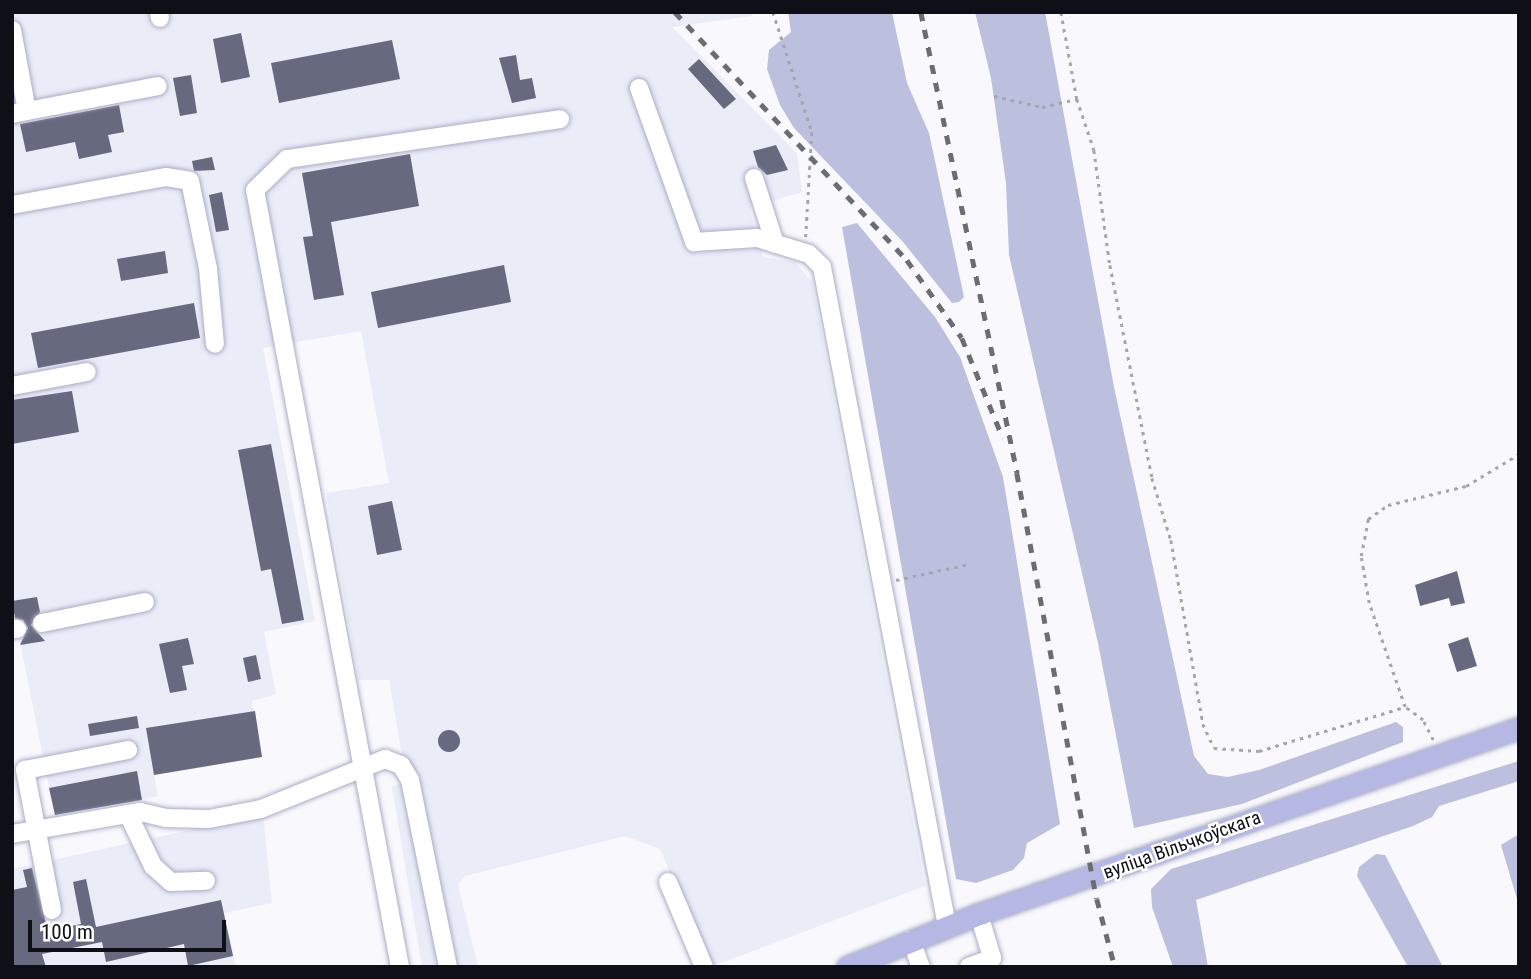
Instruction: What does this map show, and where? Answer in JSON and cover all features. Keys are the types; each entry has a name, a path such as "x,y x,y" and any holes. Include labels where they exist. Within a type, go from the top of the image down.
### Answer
{"main road":[{"name":"вуліца Вільчкоўскага","path":"847,967 947,926 1519,728"}],"street":[{"path":"12,30 20,112 158,86"},
{"path":"639,88 694,242 757,238 809,254 822,267 947,926"},
{"path":"400,967 365,766 255,190 287,159 560,119"},
{"path":"12,205 166,177 190,181 208,268 215,344"},
{"path":"754,178 775,244"},
{"path":"12,386 87,372"},
{"path":"42,623 145,602"},
{"path":"52,910 25,770 128,750"},
{"path":"12,834 128,814 209,820 261,809 385,759 401,765 410,780 448,967"},
{"path":"128,814 153,866 171,882 206,881"},
{"path":"668,882 704,967"},
{"path":"969,967 992,958 979,915"},
{"path":"911,940 921,967"}],"path":[{"path":"773,12 812,132 814,159 805,201 809,254"},
{"path":"1061,12 1077,99 1094,150 1110,265 1152,478 1171,540 1203,724 1214,748 1259,751 1405,707"},
{"path":"994,96 1042,107 1077,99"},
{"path":"1439,755 1423,720 1405,707 1369,603 1361,556 1368,519 1388,505 1466,486 1519,454"},
{"path":"882,583 969,565"}],"shaded area":[{"path":"12,12 752,12 752,16 672,27 797,153 802,192 749,208 763,257 795,262 812,282 925,886 710,967 660,849 625,836 465,876 458,885 478,967 422,967 392,787 413,778 401,750 389,680 359,680 326,493 389,483 361,331 263,348 315,621 264,632 276,694 252,701 262,757 154,775 158,796 55,816 12,602"},
{"path":"788,12 892,12 907,83 929,133 964,297 959,302 952,303 903,242 794,128 780,105 767,69 769,50 791,32"},
{"path":"975,12 1045,12 1114,387 1194,756 1208,774 1228,777 1259,770 1396,722 1403,727 1403,742 1242,804 1134,828 1098,643 1009,255 1006,183 991,78"},
{"path":"857,223 935,317 960,357 1003,477 1060,824 1027,843 1024,858 1013,870 976,883 956,879 842,227"},
{"path":"1519,761 1519,781 1439,806 1432,817 1413,826 1196,900 1208,967 1173,967 1152,907 1151,889 1171,869"},
{"path":"263,814 272,903 224,913 236,967 12,967 12,869"},
{"path":"1519,834 1519,906 1501,845"},
{"path":"1376,854 1385,855 1443,967 1408,967 1357,876 1359,867"}],"building":[{"path":"241,33 250,77 221,83 213,39"},
{"path":"392,40 400,79 279,103 271,63"},
{"path":"516,55 520,80 532,78 536,98 512,103 499,58"},
{"path":"699,59 736,99 724,109 688,69"},
{"path":"191,75 197,113 180,116 173,78"},
{"path":"119,105 124,132 108,135 112,152 79,159 75,142 26,152 20,124"},
{"path":"776,145 788,170 767,175 758,167 753,151"},
{"path":"410,154 419,206 331,222 344,295 314,300 303,237 313,236 302,173"},
{"path":"212,157 215,170 194,171 192,161"},
{"path":"222,192 229,230 216,232 209,195"},
{"path":"165,251 168,273 121,281 117,259"},
{"path":"504,265 511,302 378,328 371,292"},
{"path":"194,303 200,338 38,368 31,333"},
{"path":"72,391 79,432 12,444 12,400"},
{"path":"271,444 304,620 282,624 271,569 261,571 238,450"},
{"path":"392,501 402,550 377,555 368,506"},
{"path":"1457,571 1465,603 1451,606 1449,598 1420,606 1415,585"},
{"path":"37,597 40,612 31,625 45,641 20,645 28,628 23,620 15,618 12,601"},
{"path":"1468,637 1477,666 1457,672 1448,644"},
{"path":"188,638 194,664 182,666 187,690 170,693 159,644"},
{"path":"256,655 261,679 248,682 243,658"},
{"path":"255,711 262,757 154,775 146,728"},
{"path":"137,716 139,728 90,736 88,724"},
{"path":"449,730 457,733 460,741 457,749 449,752 441,749 438,741 441,733"},
{"path":"137,771 142,800 55,815 49,788"},
{"path":"32,868 48,931 81,924 73,882 86,879 96,927 221,900 233,956 188,966 184,944 106,962 102,942 42,954 46,967 12,967 12,890 27,887 23,870"}],"railway":[{"path":"675,12 907,260 962,338 1003,438"},
{"path":"921,12 1017,473 1097,899 1115,967"}]}
